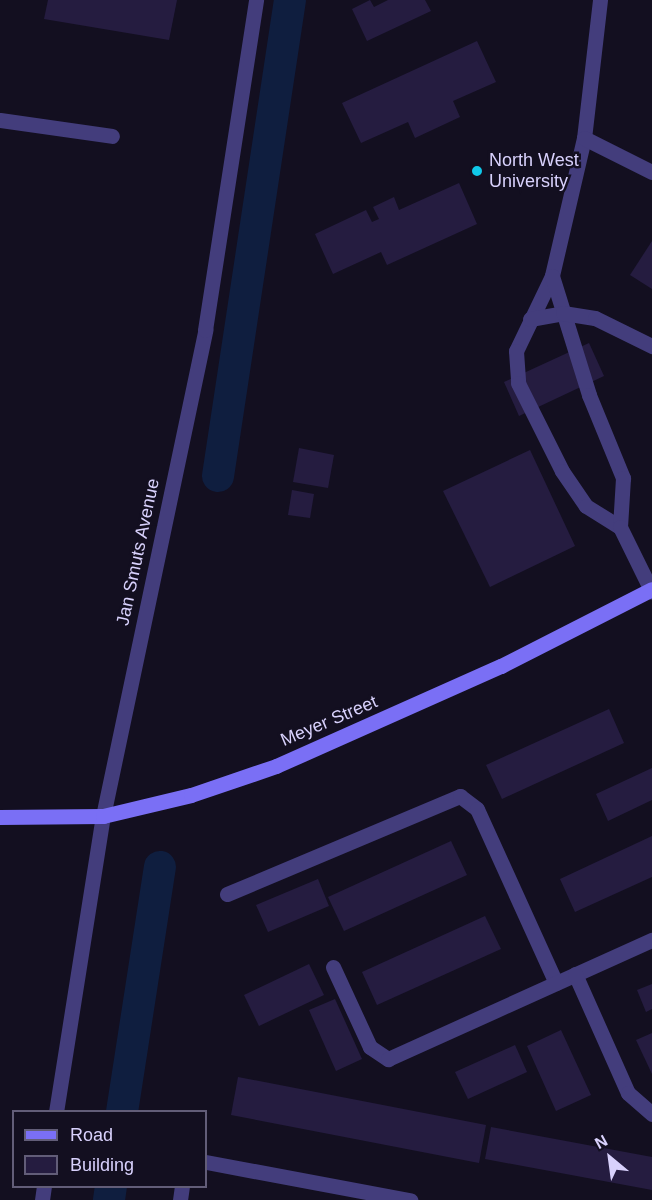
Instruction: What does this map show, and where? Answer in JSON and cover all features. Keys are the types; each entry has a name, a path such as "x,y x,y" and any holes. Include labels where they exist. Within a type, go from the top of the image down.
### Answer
{"street":[{"name":"Jan Smuts Avenue","path":"56,1110 103,816 205,330 256,0"},
{"path":"600,0 584,138 552,276 516,351 518,383 562,471 586,506 620,527"},
{"path":"0,120 112,136"},
{"path":"584,138 652,172"},
{"path":"552,276 588,395 623,478 620,527 652,590"},
{"path":"530,319 563,313 595,318 652,346"},
{"name":"Meyer Street","path":"0,818 103,816 191,795 276,766 501,666 652,590"},
{"path":"227,894 460,796 477,809 556,983"},
{"path":"333,967 370,1047 388,1059 652,940"},
{"path":"574,974 628,1093 652,1114"},
{"path":"207,1162 410,1200"}],"building":[{"path":"48,0 177,0 169,40 44,19"},
{"path":"370,0 374,7 388,0 425,0 431,11 367,41 352,9"},
{"path":"477,41 496,82 453,101 460,117 415,138 408,122 361,143 342,103"},
{"path":"459,183 477,224 387,265 381,252 333,274 315,234 366,210 372,222 379,219 373,207 394,197 399,210"},
{"path":"652,241 652,289 630,275"},
{"path":"589,343 604,376 519,416 504,382"},
{"path":"299,448 334,455 328,488 293,482"},
{"path":"530,450 575,546 490,587 443,491"},
{"path":"292,490 314,494 310,518 288,515"},
{"path":"609,709 624,743 502,799 486,765"},
{"path":"652,768 652,800 608,821 596,794"},
{"path":"652,836 652,877 575,912 560,879"},
{"path":"451,841 467,875 344,931 328,897"},
{"path":"318,879 329,906 268,932 256,905"},
{"path":"485,916 501,949 377,1005 362,972"},
{"path":"309,964 324,995 259,1026 244,995"},
{"path":"652,984 652,1009 646,1012 637,990"},
{"path":"335,999 362,1059 336,1071 309,1010"},
{"path":"561,1030 591,1095 556,1111 527,1046"},
{"path":"652,1033 652,1074 636,1040"},
{"path":"515,1045 527,1072 468,1099 455,1072"},
{"path":"238,1077 486,1125 479,1163 231,1115"},
{"path":"491,1127 652,1157 652,1190 485,1159"}],"waterway":[{"path":"218,476 290,0"},
{"path":"122,1110 160,867"},
{"path":"109,1200 111,1188"}],"place":[{"name":"North West University","path":"477,171"}]}
